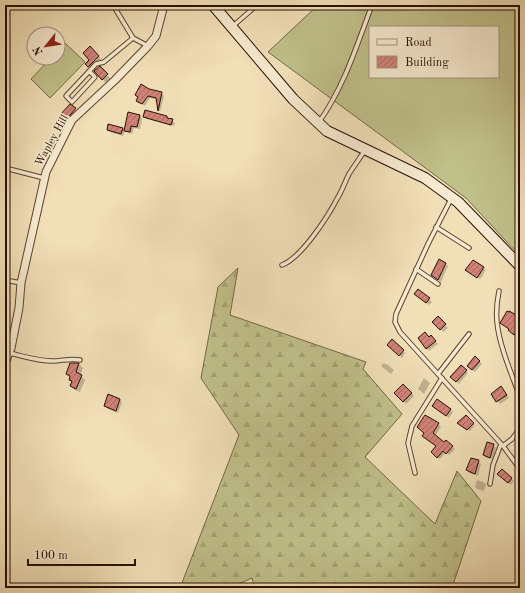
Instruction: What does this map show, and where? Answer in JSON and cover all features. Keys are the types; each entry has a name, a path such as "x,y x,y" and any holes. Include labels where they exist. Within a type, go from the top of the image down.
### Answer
{"main road":[{"path":"213,5 293,99 327,131 425,178 458,202 520,266"}],"street":[{"name":"Wapley Hill","path":"5,363 9,353 19,308 21,283 46,172 72,120 115,80 156,36 164,5"}],"lane":[{"path":"113,5 133,38 148,46"},
{"path":"249,5 250,11"},
{"path":"232,26 257,5"},
{"path":"318,123 331,104 339,88 372,5"},
{"path":"89,71 95,77 72,102 66,96 89,71 96,64 104,62 133,38"},
{"path":"282,265 292,260 319,226 337,199 350,172 365,149"},
{"path":"5,168 44,178"},
{"path":"452,198 416,269 396,314 395,322 400,332 502,445 520,469"},
{"path":"436,227 469,248"},
{"path":"416,269 438,284"},
{"path":"5,280 21,283"},
{"path":"499,291 497,303 497,323 502,344 520,397"},
{"path":"438,374 469,334"},
{"path":"9,353 34,359 53,361 69,359 80,360"},
{"path":"415,473 408,444 412,426 442,378"},
{"path":"490,484 493,465 502,445 512,439 520,428"}],"green space":[{"path":"318,5 520,5 520,256 466,198 268,52"},
{"path":"66,44 85,62 50,98 31,79 43,66 66,66"},
{"path":"238,268 230,315 366,362 363,369 402,414 365,457 435,524 457,471 481,501 452,588 255,588 252,578 229,588 180,588 239,435 201,378 218,287"}],"building":[{"path":"90,46 99,56 88,67 85,64 89,60 83,53"},
{"path":"100,66 108,74 102,80 94,71"},
{"path":"141,84 149,89 162,92 158,111 156,98 148,96 142,104 136,101 138,97 135,95"},
{"path":"70,104 76,108 66,120 60,115"},
{"path":"145,110 173,119 171,125 143,117"},
{"path":"128,112 140,115 137,127 131,126 130,132 124,131"},
{"path":"108,124 123,128 121,134 107,130"},
{"path":"439,259 446,263 438,280 431,275"},
{"path":"473,260 484,267 477,278 465,270"},
{"path":"418,289 430,298 426,303 414,294"},
{"path":"507,311 520,317 520,328 514,335 508,330 509,329 500,323"},
{"path":"438,316 446,324 440,330 432,322"},
{"path":"425,332 429,337 431,335 436,341 426,349 418,338"},
{"path":"392,339 404,350 399,356 387,345"},
{"path":"475,356 480,361 472,370 467,366"},
{"path":"70,363 79,363 76,372 82,375 76,389 70,386 72,381 69,380 70,376 66,374"},
{"path":"461,365 467,370 456,382 450,377"},
{"path":"403,384 412,393 403,402 394,393"},
{"path":"501,386 507,395 496,402 491,394"},
{"path":"108,394 120,399 116,411 104,406"},
{"path":"437,399 451,409 446,416 432,406"},
{"path":"425,415 439,423 433,433 444,442 446,440 453,446 446,454 443,451 437,458 431,452 436,446 422,436 424,433 417,427"},
{"path":"466,415 474,423 467,430 457,423"},
{"path":"487,442 494,444 490,458 483,455"},
{"path":"471,458 479,460 475,474 466,470"},
{"path":"502,469 512,478 508,483 497,474"}]}
